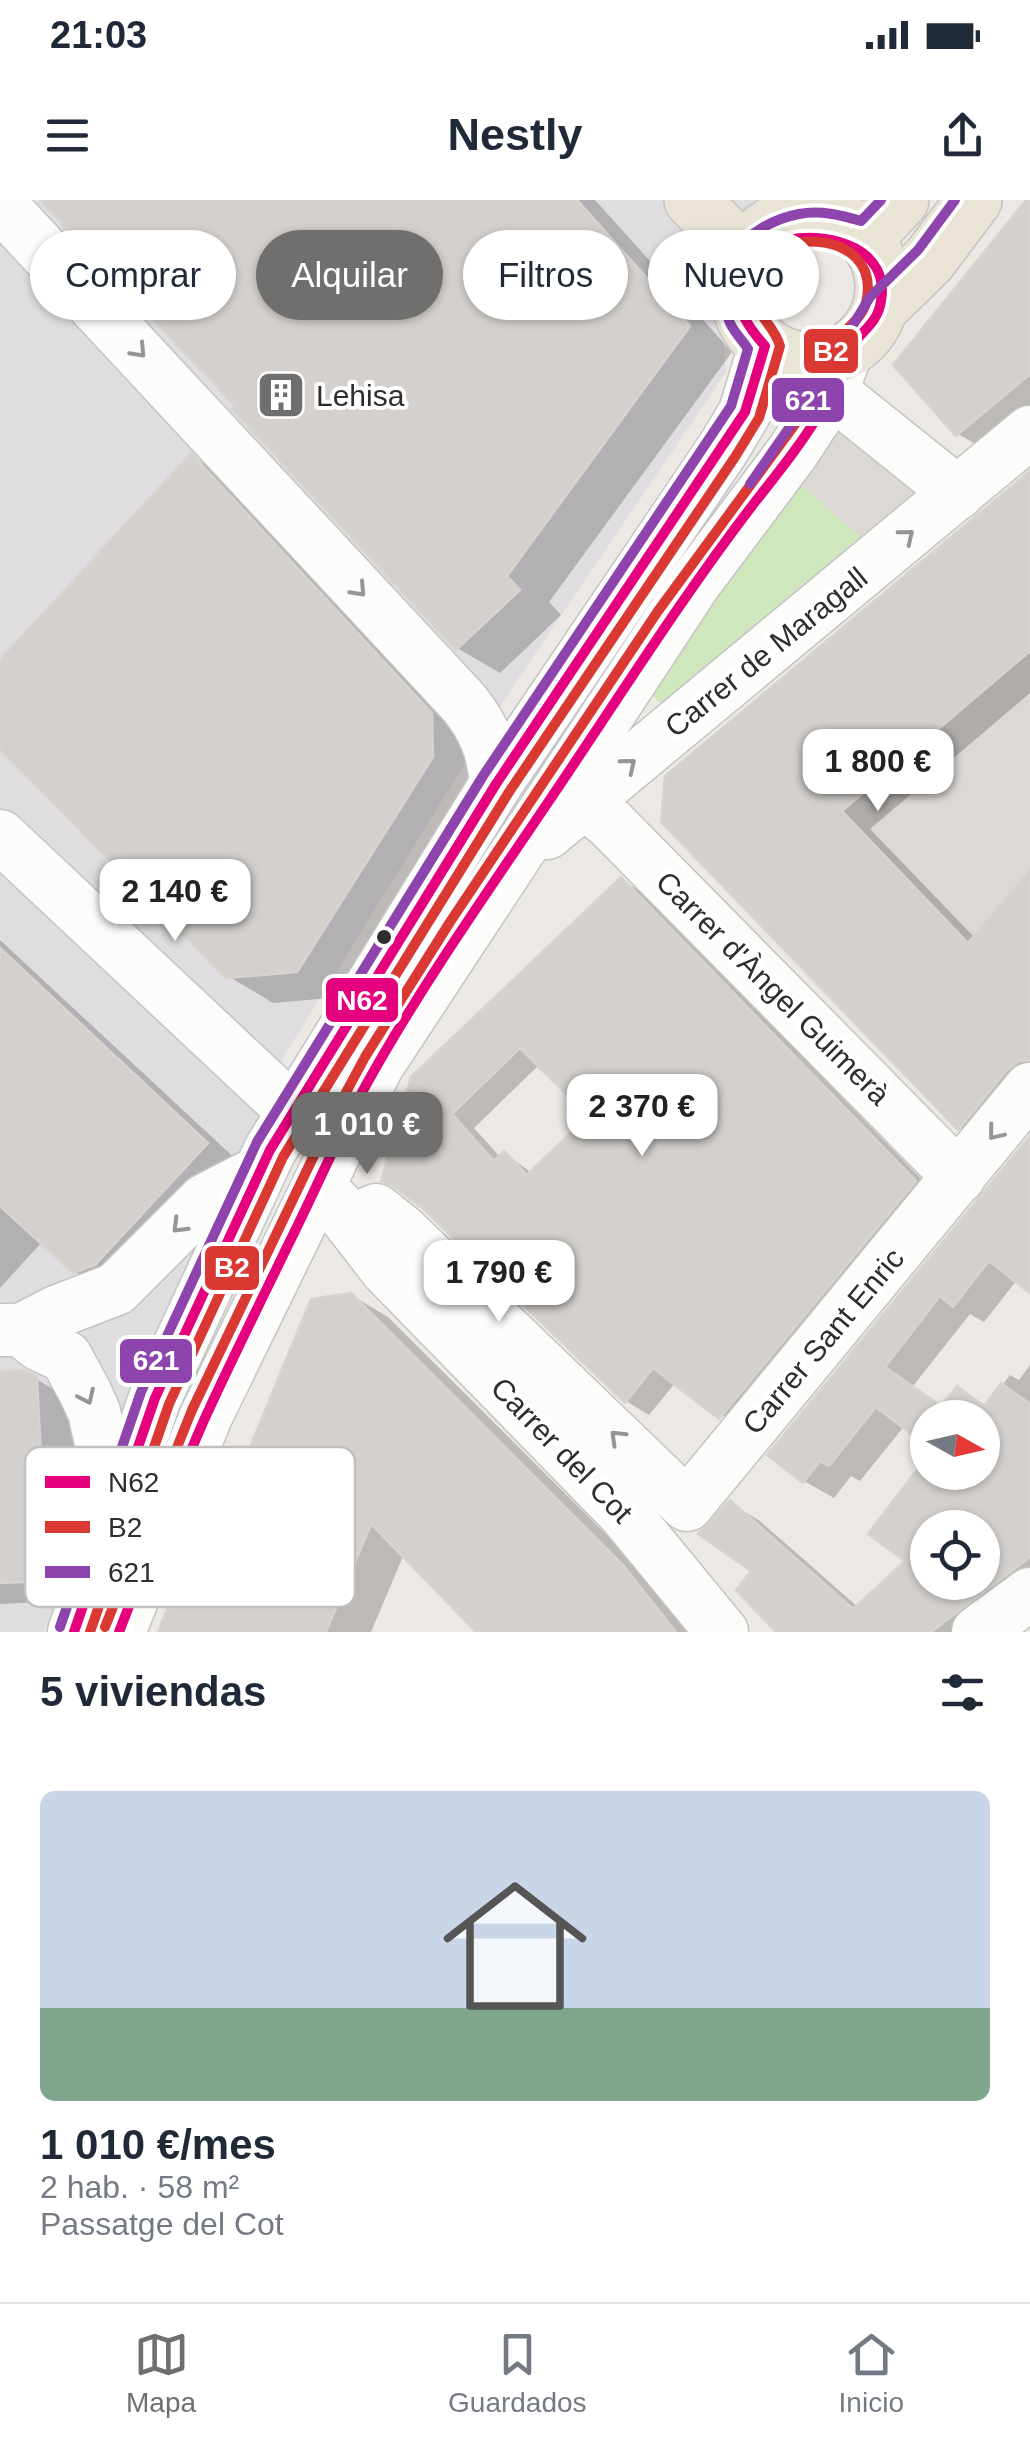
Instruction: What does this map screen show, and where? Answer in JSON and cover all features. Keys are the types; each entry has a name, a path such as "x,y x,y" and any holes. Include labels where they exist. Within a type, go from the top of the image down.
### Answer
{"main road":[{"path":"692,200 721,230"},
{"path":"744,320 765,346 803,361 826,360 839,372 881,306 929,260 974,200"},
{"path":"765,230 788,217 811,214 883,219 872,247 882,274 881,306"}],"street":[{"path":"0,204 464,703 488,738 496,784"},
{"path":"138,1447 155,1398 259,1172 496,784 724,449 745,412 765,346"},
{"path":"193,1447 376,1066 694,584 792,453 839,372 958,493"},
{"name":"Carrer de Maragall","path":"501,872 1030,432"},
{"name":"Carrer d'Àngel Guimerà","path":"584,802 610,823 960,1177"},
{"path":"0,836 294,1112"},
{"name":"Carrer Sant Enric","path":"350,1222 376,1210 401,1230 687,1505 1030,1090"},
{"path":"10,1330 116,1289 204,1200 259,1172"},
{"name":"Carrer del Cot","path":"319,1182 386,1269 592,1478 722,1632"},
{"path":"10,1330 66,1357 94,1412 102,1447"},
{"path":"978,1632 1030,1594"},
{"path":"74,1632 83,1607"},
{"path":"118,1632 128,1607"}],"shaded area":[{"path":"778,200 747,209 730,230 648,230 648,320 720,320 726,372 506,697 283,1058 278,1084 238,1154 114,1447 25,1447 25,1607 54,1607 45,1632 0,1632 0,201"},
{"path":"839,423 919,492 868,544 798,482"},
{"path":"1030,651 1030,869 986,921 1016,948 953,1025 956,931 846,815 838,820 846,801 850,804 862,795"}],"green space":[{"path":"798,482 868,544 672,704 660,703 653,696 653,684"}],"building":[{"path":"40,200 577,200 604,230 463,230 463,320 628,320 628,257 648,279 648,320 685,320 690,326 507,576 520,590 456,650 154,320 236,320 236,230 68,230"},
{"path":"1026,200 1030,200 1030,374 956,436 893,365"},
{"path":"191,453 432,713 433,757 297,972 226,978 0,749 0,660"},
{"path":"1030,471 1030,651 842,811 968,943 1030,869 1030,1060 1019,1061 1007,1070 958,1130 661,822 665,776"},
{"path":"621,877 916,1181 719,1419 653,1368 625,1403 422,1208 381,1181 411,1077","holes":["520,1048 588,1116 527,1175 504,1151 494,1161 452,1114"]},
{"path":"0,948 208,1143 95,1265 73,1273 0,1206"},
{"path":"1030,1136 1030,1293 989,1261 953,1307 940,1296 885,1367 932,1400 910,1400 910,1433 876,1407 829,1466 820,1461 803,1483 767,1455"},
{"path":"351,1293 623,1565 676,1632 476,1632 371,1524 355,1562 355,1447 250,1447 311,1299"},
{"path":"24,1370 37,1377 40,1447 25,1447 25,1582 0,1583 0,1371"},
{"path":"1001,1383 1030,1404 1030,1557 1000,1580 1000,1510 910,1510 910,1600 973,1600 931,1632 776,1632 736,1590 751,1571 698,1534 730,1500 853,1609 905,1561 868,1534 910,1479 910,1490 1000,1490 1000,1400 988,1400"},
{"path":"957,1386 976,1400 946,1400"},
{"path":"168,1607 336,1607 326,1632 158,1632"}],"transit line":[{"name":"621","path":"122,1447 141,1392 257,1142 483,776 731,406 748,349 732,326 724,303 728,267 736,252 748,239 780,219 815,213 861,221 881,200"},
{"name":"621","path":"750,484 819,385 834,343 850,330 870,297 918,250 955,200"},
{"name":"N62","path":"138,1447 155,1398 270,1150 496,784 745,412 765,346 739,305 739,273 758,252 789,240 823,239 855,248 877,269 881,301 876,317 846,353 832,391 813,424 676,611 387,1048 346,1124 193,1447"},
{"name":"B2","path":"154,1447 169,1404 283,1157 509,792 759,418 780,346 754,302 751,284 758,265 773,251 794,243 817,242 839,247 857,258 867,277 864,308 835,344 801,416 658,611 450,922 365,1057 330,1122 177,1447"},
{"name":"621","path":"60,1627 67,1607"},
{"name":"N62","path":"74,1632 83,1607"},
{"name":"B2","path":"90,1632 99,1607"},
{"name":"B2","path":"105,1627 113,1607"},
{"name":"N62","path":"119,1632 129,1607"}],"place":[{"name":"Lehisa","path":"281,395"}]}
